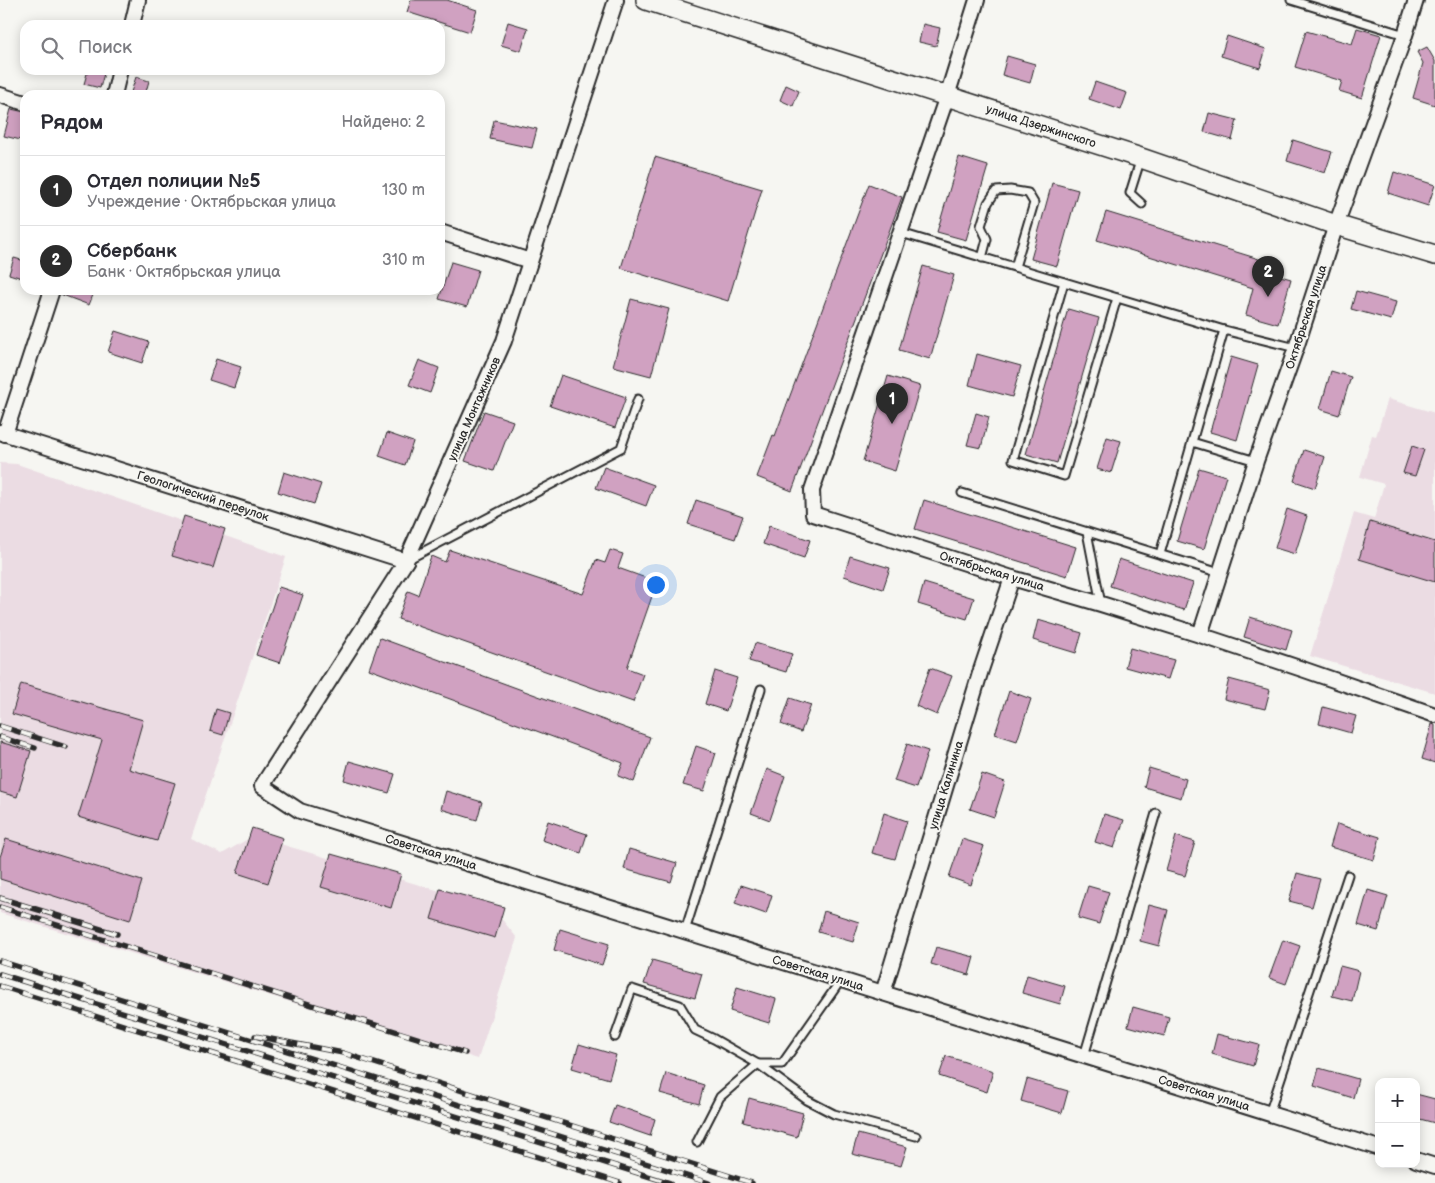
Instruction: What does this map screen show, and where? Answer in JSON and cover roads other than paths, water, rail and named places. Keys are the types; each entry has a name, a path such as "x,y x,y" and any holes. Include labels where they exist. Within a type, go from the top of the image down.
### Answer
{"street":[{"path":"133,20 138,0"},
{"name":"улица Монтажников","path":"262,786 406,561 504,342 616,0"},
{"name":"улица Дзержинского","path":"646,0 1141,158 1336,225 1435,255"},
{"path":"900,234 947,96 977,0"},
{"name":"Октябрьская улица","path":"1200,635 1256,461 1296,348 1336,225 1416,0"},
{"path":"115,90 119,75"},
{"path":"0,95 20,101"},
{"path":"445,234 530,261"},
{"name":"Октябрьская улица","path":"900,234 812,490 813,514 1012,578 1200,635 1435,715"},
{"path":"2,433 50,295"},
{"name":"Геологический переулок","path":"2,433 406,561"},
{"name":"улица Калинина","path":"883,993 981,670 1012,578"},
{"name":"Советская улица","path":"262,786 300,811 1375,1147"},
{"path":"1420,1161 1435,1166"}],"lane":[{"path":"1291,0 1405,35"},
{"path":"1141,158 1130,193 1142,204"},
{"path":"982,258 987,239 981,226 988,203 996,191 1010,190 1028,193 1034,203 1015,267"},
{"path":"900,234 1224,330 1296,348"},
{"path":"1064,282 1013,460 1064,476 1117,298"},
{"path":"1160,554 1224,330"},
{"path":"406,561 621,448 638,399"},
{"path":"1192,442 1256,461"},
{"path":"962,494 1220,573"},
{"path":"1087,532 1101,604"},
{"path":"685,931 761,688"},
{"path":"1084,1056 1156,813"},
{"path":"1269,1114 1348,876"},
{"path":"697,1142 720,1097 758,1064 782,1064 841,980"},
{"path":"615,1037 632,989 680,1005 695,1030 714,1038 758,1064 807,1100 834,1114 916,1136"}],"railway":[{"path":"0,726 66,747"},
{"path":"0,737 35,748"},
{"path":"0,898 117,934"},
{"path":"0,907 465,1053"},
{"path":"0,961 709,1183"},
{"path":"0,974 670,1183"},
{"path":"0,986 620,1183"},
{"path":"255,1036 343,1053 752,1183"}],"place":[{"name":"Сбербанк","path":"1268,297"},
{"name":"Отдел полиции №5","path":"892,424"}]}
